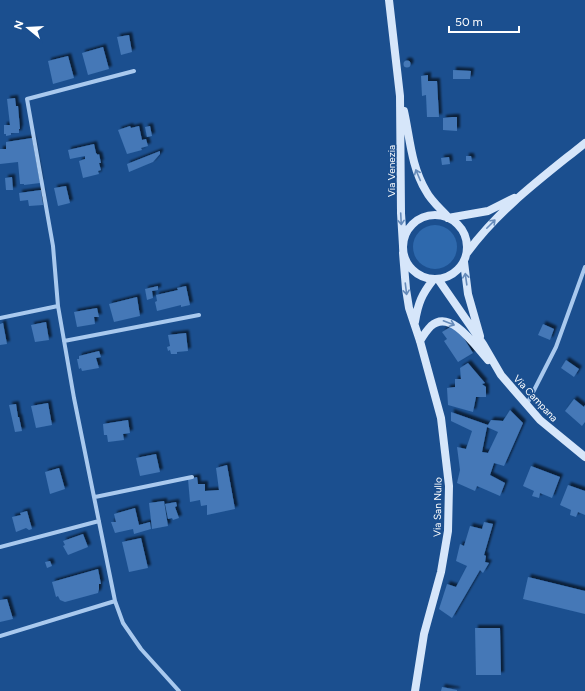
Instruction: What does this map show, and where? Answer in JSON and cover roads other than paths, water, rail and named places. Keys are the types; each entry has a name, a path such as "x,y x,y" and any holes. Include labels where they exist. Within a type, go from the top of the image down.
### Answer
{"main road":[{"name":"Via Venezia","path":"389,0 400,96 401,213 403,250"},
{"name":"Via Venezia","path":"400,96 417,174 426,193 448,218"},
{"path":"467,254 467,243 464,233 457,224 448,218 431,215 419,220 409,229 405,237 403,250 406,261 414,271 424,278 435,279 451,276 458,270 478,238 490,225 521,195 585,143"},
{"path":"448,218 488,211 521,195"},
{"name":"Via San Nullo","path":"403,250 409,308 420,341 441,418 449,486 448,531 441,572 424,634 415,691"},
{"name":"Via Campana","path":"464,262 472,308 483,344"},
{"name":"Via San Nullo","path":"415,324 417,311 423,294 435,279"},
{"name":"Via Campana","path":"435,279 483,344 501,375 540,420 585,457"},
{"path":"420,341 431,326 443,320 456,326 501,375"}],"street":[{"path":"134,71 27,99 53,246 58,306 64,341 115,601 123,623 141,649 179,691"},
{"path":"527,405 556,347 585,267"},
{"path":"0,318 58,306"},
{"path":"64,341 199,315"},
{"path":"95,497 192,477"},
{"path":"0,547 99,521"},
{"path":"0,636 115,601"}]}
